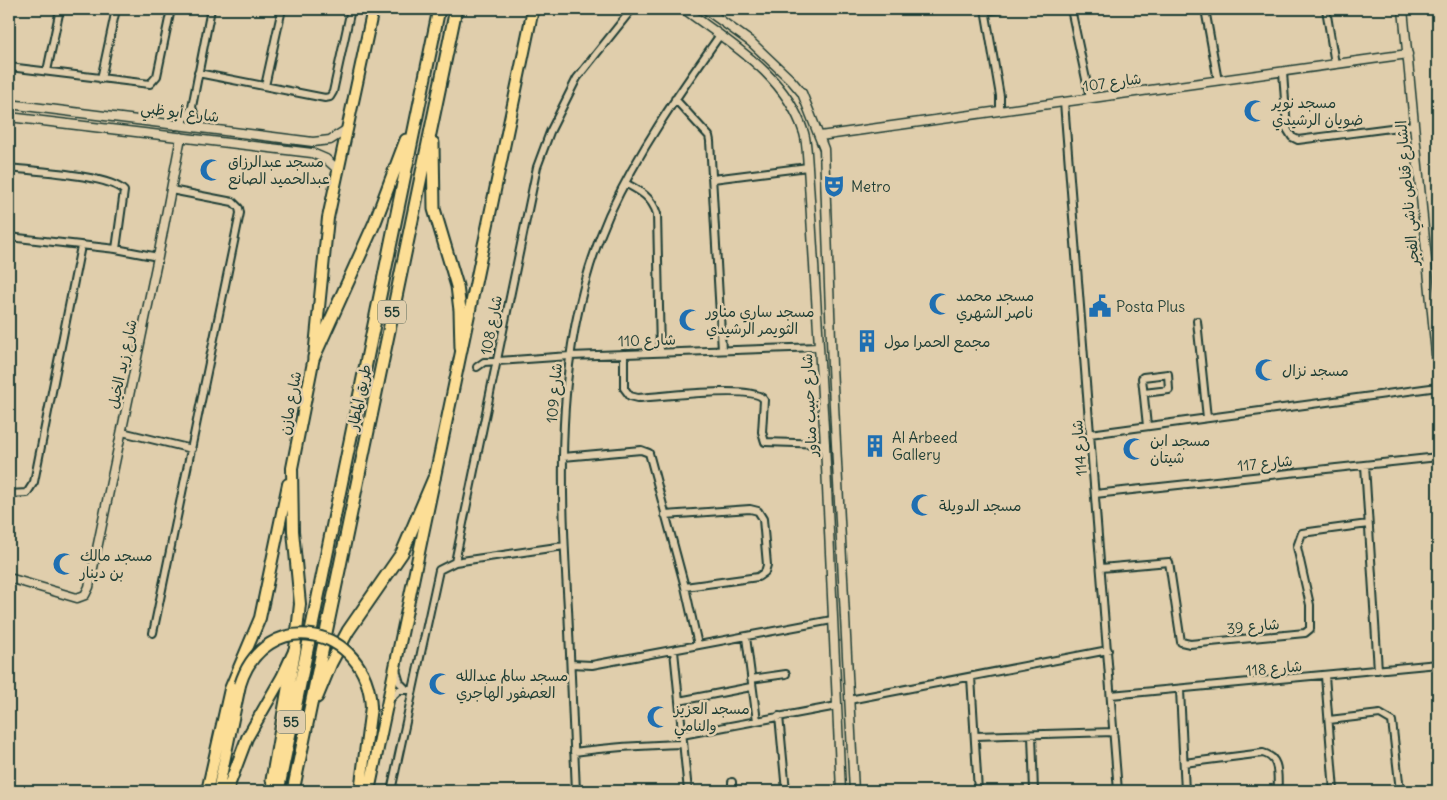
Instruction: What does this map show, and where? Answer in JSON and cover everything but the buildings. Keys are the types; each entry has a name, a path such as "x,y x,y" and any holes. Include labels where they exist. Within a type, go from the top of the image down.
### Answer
{"highway":[{"name":"طريق المطار","path":"278,791 439,9"},
{"name":"طريق المطار","path":"293,791 456,9"},
{"path":"314,357 390,187 423,86"},
{"path":"435,109 432,164 434,209 457,286 461,348"},
{"path":"307,719 331,663 348,630 402,553 434,478"},
{"path":"270,791 295,649"}],"main road":[{"name":"شارع مازن","path":"228,791 247,738 282,677 295,649 300,604 293,531 292,468 314,357 328,218 336,169 373,9"},
{"path":"369,791 533,9"},
{"path":"207,791 230,689 260,618 292,468"},
{"path":"217,791 244,670 254,656 267,645 290,636 315,635 331,640 345,649 357,660 368,682 371,707 360,791"}],"street":[{"path":"47,71 60,9"},
{"path":"101,79 116,9"},
{"path":"9,67 145,85 152,83 157,76 171,9"},
{"path":"176,126 184,120 192,106 211,9"},
{"path":"265,86 282,9"},
{"path":"198,73 325,98 331,96 351,9"},
{"name":"شارع 108","path":"455,562 531,191 544,146 577,78 632,9"},
{"name":"شارع حبيب مناور","path":"705,9 751,42 791,80 802,93 824,149 833,380 854,791"},
{"path":"1000,9 985,10 1000,96 1000,111"},
{"path":"1071,9 1090,98"},
{"path":"1205,9 1218,81"},
{"path":"1326,9 1335,64"},
{"name":"الشارع قناص ناشي الفجر","path":"1403,9 1438,375"},
{"name":"شارع حبيب مناور","path":"689,10 758,63 781,87 794,109 804,134 808,167 825,444 841,791"},
{"name":"شارع 109","path":"576,791 564,546 563,416 570,356 577,320 596,250 625,183 644,146 674,99 720,35"},
{"name":"شارع 107","path":"820,136 1408,54"},
{"path":"1283,72 1287,129 1292,138 1298,140 1414,124"},
{"path":"674,99 709,136 722,350"},
{"name":"شارع 114","path":"1064,102 1118,791"},
{"name":"شارع أبو ظبي","path":"9,104 313,142 330,140 346,130"},
{"path":"192,106 196,119 204,129"},
{"name":"شارع أبو ظبي","path":"9,117 312,153 326,159 336,169"},
{"path":"247,133 250,137 247,144"},
{"name":"شارع زيد الخيل","path":"9,578 65,596 77,598 85,595 92,575 122,432 181,137"},
{"path":"713,179 808,167"},
{"path":"9,168 79,176 120,185 124,191 116,250"},
{"path":"625,183 647,196 654,203 657,214 660,352"},
{"path":"153,633 240,210 233,202 171,190"},
{"path":"810,198 818,201 826,196"},
{"path":"811,216 821,210 826,214"},
{"path":"9,237 158,257"},
{"path":"9,494 27,493 34,482 81,246"},
{"path":"1197,321 1207,418"},
{"name":"شارع 110","path":"477,367 484,362 570,356 819,346"},
{"path":"624,354 624,388 630,396 638,398 729,392 756,393 764,400 762,432 765,442 825,444"},
{"path":"1144,393 1169,390 1168,374 1142,376 1147,426"},
{"path":"821,379 822,383 826,384 833,380"},
{"path":"1090,434 1438,386"},
{"path":"122,432 192,449"},
{"path":"563,457 641,450 649,453 652,458 685,587 698,645"},
{"name":"شارع 117","path":"1095,494 1438,457"},
{"path":"1365,465 1378,670"},
{"path":"666,515 750,509 758,511 762,519 767,565 765,572 758,577 685,587"},
{"name":"شارع 39","path":"1101,568 1170,562 1178,634 1181,642 1199,643 1306,633 1310,629 1310,605 1297,547 1298,538 1302,533 1368,524"},
{"path":"829,537 834,530 841,532"},
{"path":"391,791 408,689 438,573 442,567 455,562 564,546"},
{"path":"571,664 592,665 832,620"},
{"path":"746,637 756,721"},
{"path":"674,650 688,791"},
{"path":"849,700 1108,650"},
{"name":"شارع 118","path":"1111,695 1180,690 1438,664"},
{"path":"396,666 400,683 408,689"},
{"path":"751,679 786,674"},
{"path":"1325,676 1334,791"},
{"path":"971,677 978,791"},
{"path":"679,701 751,687"},
{"path":"387,705 396,692 408,689"},
{"path":"1180,690 1185,791"},
{"path":"682,734 837,706"},
{"path":"1329,720 1380,714 1392,722 1400,791"},
{"path":"780,716 786,791"},
{"path":"975,736 1114,732"},
{"path":"1032,735 1034,791"},
{"path":"574,752 630,744 642,746 683,744"},
{"path":"1184,763 1262,753 1271,755 1277,762 1278,791"},
{"path":"840,773 844,766 853,774"},
{"path":"732,782 732,791"}],"place":[{"name":"مسجد نوير ضويان الرشيدي","path":"1255,111"},
{"name":"مسجد عبدالرزاق عبدالحميد الصانع","path":"211,170"},
{"name":"Metro","path":"834,186"},
{"name":"مسجد محمد ناصر الشهري","path":"940,304"},
{"name":"Posta Plus","path":"1100,306"},
{"name":"مسجد ساري مناور الثويمر الرشيدي","path":"690,320"},
{"name":"مجمع الحمرا مول","path":"867,341"},
{"name":"مسجد نزال","path":"1266,370"},
{"name":"Al Arbeed Gallery","path":"875,446"},
{"name":"مسجد ابن شيتان","path":"1134,449"},
{"name":"مسجد الدويلة","path":"922,505"},
{"name":"مسجد مالك بن دينار","path":"64,564"},
{"name":"مسجد سالم عبدالله العصفور الهاجري","path":"440,684"},
{"name":"مسجد العزيز والنامي","path":"658,717"}]}
